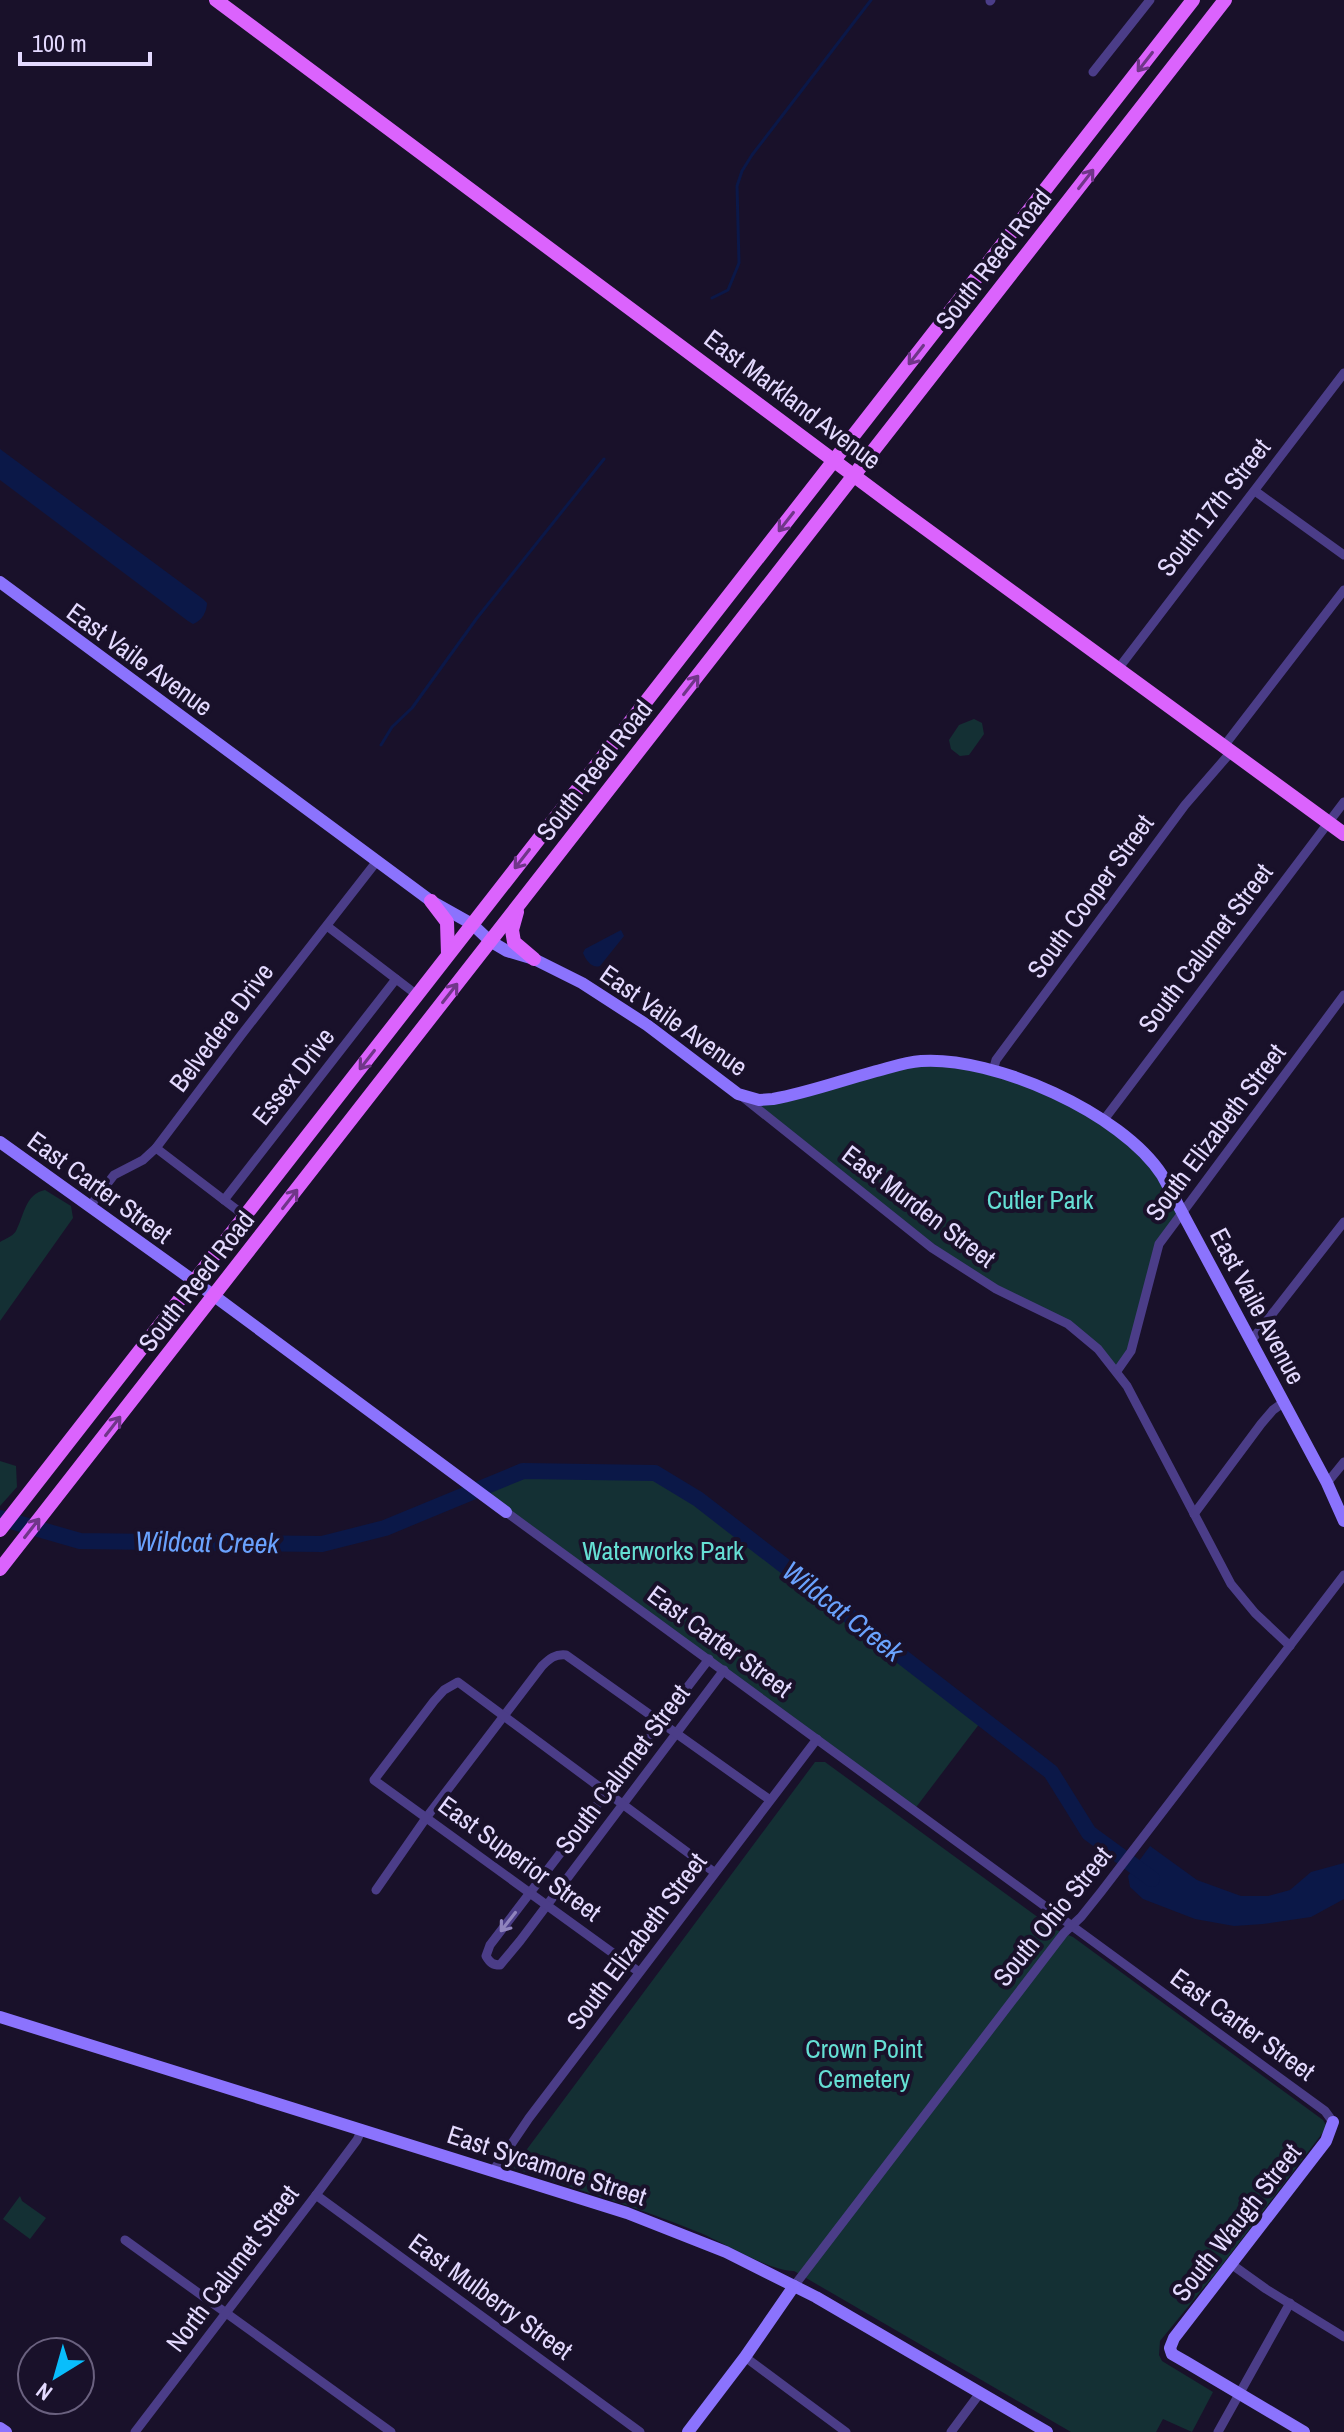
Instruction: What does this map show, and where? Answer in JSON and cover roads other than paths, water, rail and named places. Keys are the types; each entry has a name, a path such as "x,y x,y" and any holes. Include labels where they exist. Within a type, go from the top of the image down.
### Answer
{"main road":[{"name":"East Markland Avenue","path":"216,0 834,460 1344,834"},
{"name":"South Reed Road","path":"0,1530 1193,0"},
{"name":"South Reed Road","path":"0,1569 1225,0"},
{"path":"431,901 447,922 448,954"},
{"path":"522,901 512,930 514,942 534,959"}],"street":[{"path":"1093,72 1150,0"},
{"name":"South 17th Street","path":"1118,669 1344,373"},
{"path":"1255,491 1344,555"},
{"name":"East Vaile Avenue","path":"0,582 431,901 472,924 490,941 507,951 534,959 582,983 738,1094 759,1100 773,1099 920,1061 962,1064 993,1071 1048,1091 1103,1121 1149,1157 1182,1211 1327,1483 1344,1521"},
{"name":"South Cooper Street","path":"993,1071 996,1060 1344,590"},
{"name":"South Calumet Street","path":"1103,1121 1344,802"},
{"name":"Belvedere Drive","path":"90,1206 114,1175 143,1160 156,1148 377,861"},
{"path":"327,926 417,995"},
{"name":"Essex Drive","path":"224,1200 396,979"},
{"name":"South Elizabeth Street","path":"1117,1371 1131,1351 1159,1244 1344,995"},
{"name":"East Murden Street","path":"738,1094 932,1248 996,1289 1068,1324 1098,1349 1117,1371"},
{"name":"East Carter Street","path":"0,1142 215,1296 1325,2111 1333,2122"},
{"path":"156,1148 245,1216"},
{"path":"1251,1341 1344,1222"},
{"path":"1117,1371 1239,1597 1290,1646"},
{"path":"1194,1514 1267,1417 1284,1402"},
{"path":"1327,1483 1344,1462"},
{"name":"South Ohio Street","path":"794,2286 1344,1575"},
{"path":"376,1890 426,1818 542,1666 552,1656 559,1654 566,1655 611,1686 770,1800"},
{"name":"South Calumet Street","path":"709,1659 490,1945 486,1956 494,1965 500,1965 724,1670"},
{"name":"East Superior Street","path":"504,1717 458,1682 444,1690 434,1701 374,1780 639,1972"},
{"path":"504,1717 714,1872"},
{"name":"South Elizabeth Street","path":"493,2171 529,2118 817,1739"},
{"name":"East Sycamore Street","path":"0,2017 362,2129 673,2230 794,2286 1047,2432"},
{"name":"South Waugh Street","path":"1240,2394 1172,2354 1170,2348 1174,2338 1326,2141 1333,2122"},
{"name":"North Calumet Street","path":"135,2432 316,2195 362,2129"},
{"name":"East Mulberry Street","path":"316,2195 640,2432"},
{"path":"125,2240 391,2432"},
{"path":"1231,2264 1344,2337"},
{"path":"688,2432 794,2286"},
{"path":"1218,2432 1290,2303"},
{"path":"745,2357 846,2432"},
{"path":"951,2432 980,2393"},
{"path":"1240,2394 1304,2432"},
{"path":"0,2428 6,2432"}],"waterway":[{"path":"712,298 728,290 739,263 737,186 742,171 871,0"},
{"path":"381,745 604,459"},
{"name":"Wildcat Creek","path":"0,1518 80,1541 322,1544 385,1528 523,1471 655,1473 698,1499 1051,1772 1089,1833 1152,1879"}],"park label":[{"name":"Cutler Park","path":"1040,1199"},
{"name":"Waterworks Park","path":"663,1550"},
{"name":"Crown Point Cemetery","path":"864,2063"}]}
